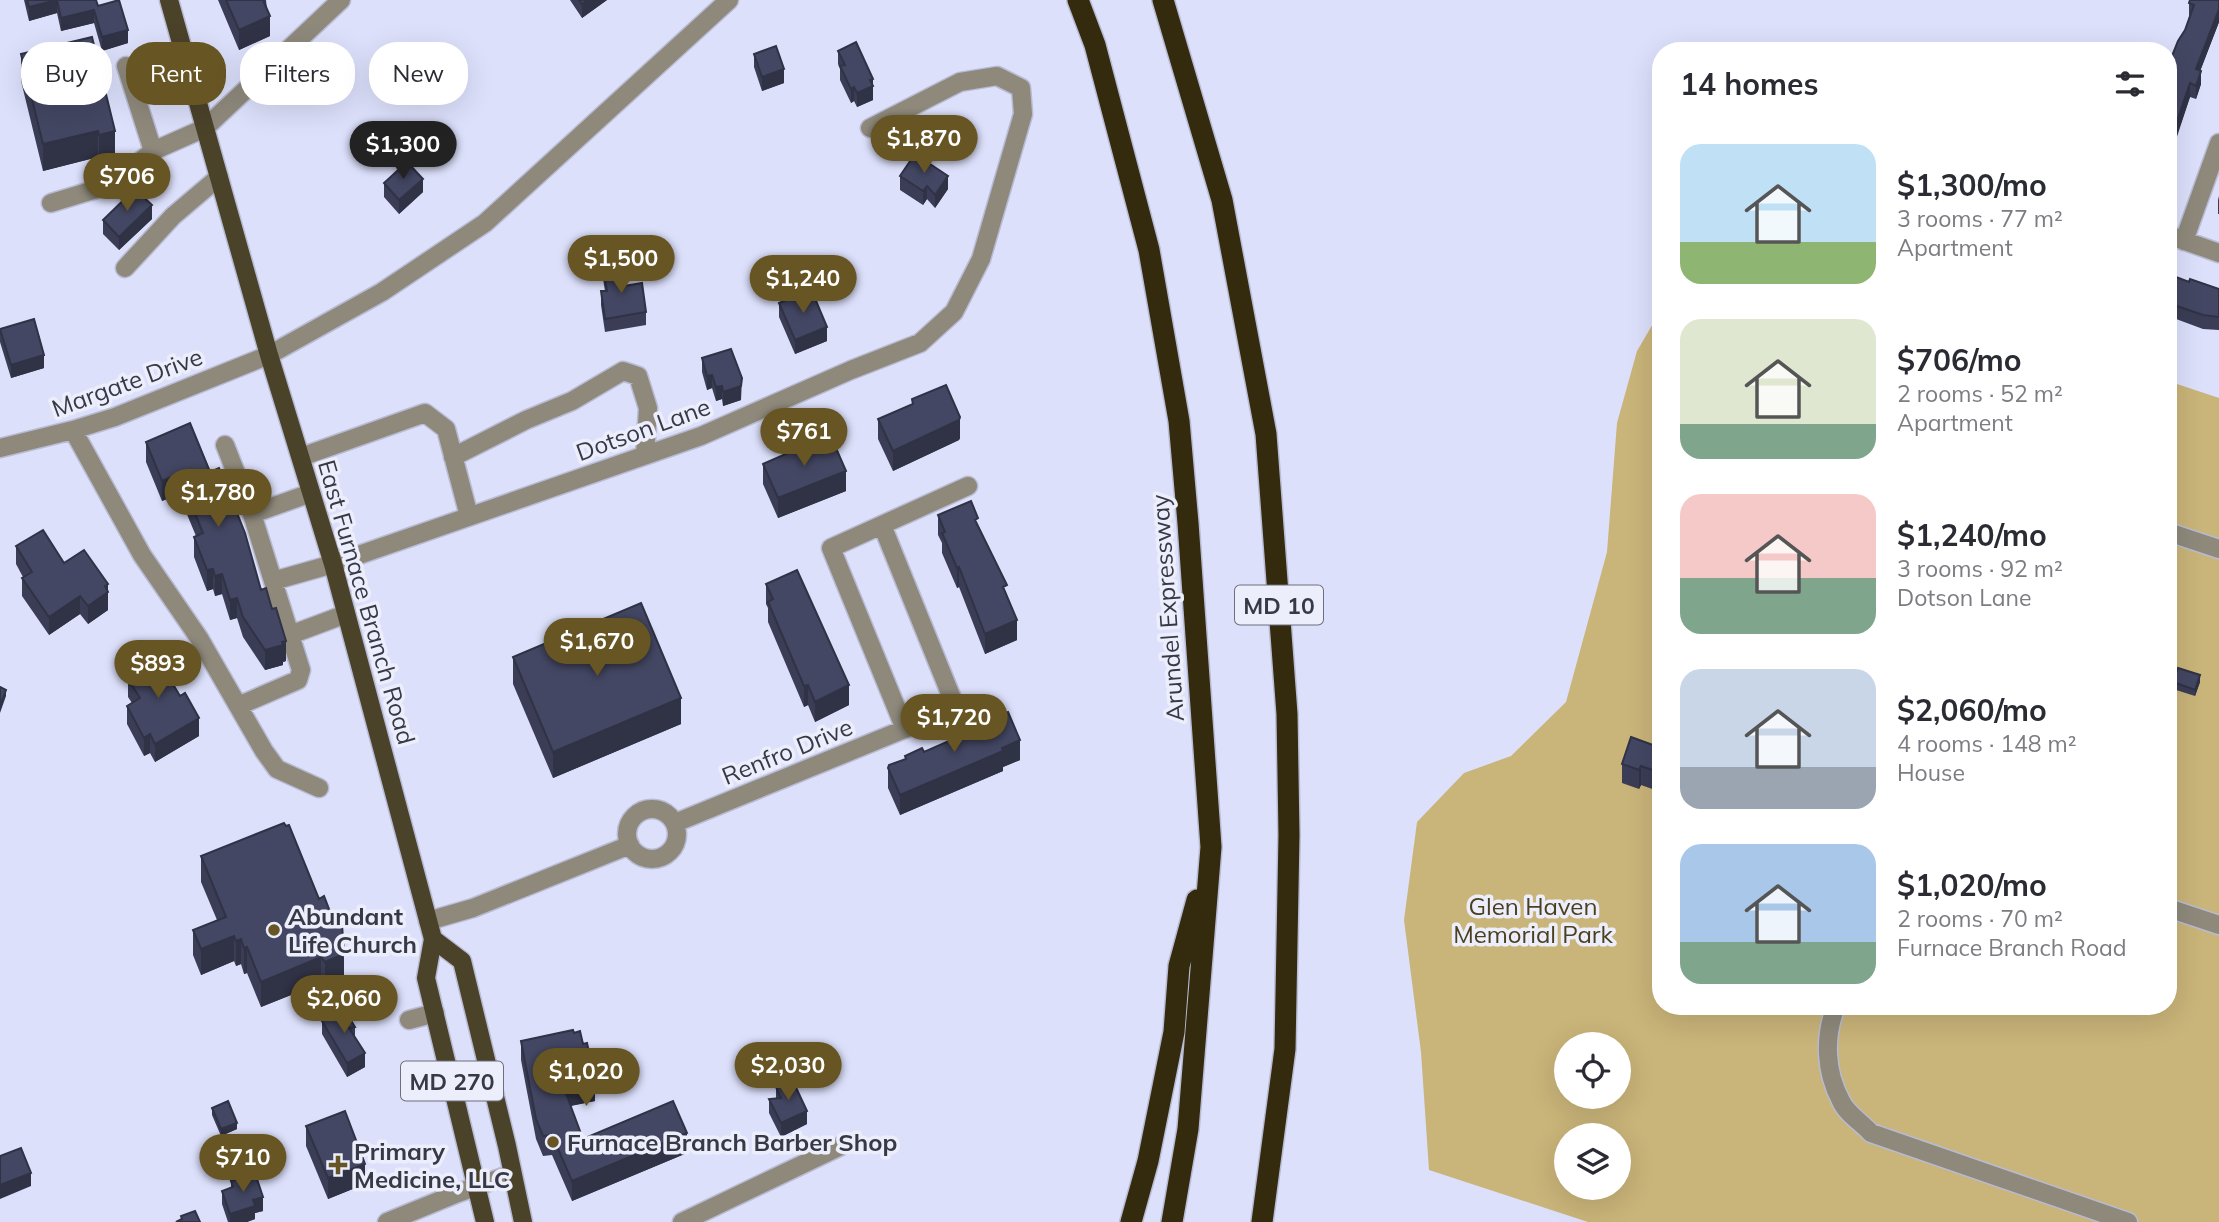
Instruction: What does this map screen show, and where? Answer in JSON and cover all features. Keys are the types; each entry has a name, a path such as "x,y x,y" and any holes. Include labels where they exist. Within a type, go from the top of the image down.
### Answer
{"highway":[{"name":"Arundel Expressway","path":"1078,0 1095,45 1149,250 1179,421 1211,847 1188,1129 1172,1222"},
{"name":"MD 10","path":"1163,0 1222,200 1266,434 1287,714 1287,943 1284,1049 1262,1222"},
{"path":"1131,1222 1148,1161 1174,1032 1179,966 1211,847"}],"main road":[{"name":"East Furnace Branch Road","path":"169,0 269,355 333,564 433,939 426,978 485,1222"},
{"name":"MD 270","path":"433,939 462,961 523,1222"}],"street":[{"path":"51,203 110,185 153,151 205,128 341,0"},
{"name":"Margate Drive","path":"0,448 115,417 269,355 382,292 485,223 729,0"},
{"name":"Dotson Lane","path":"273,581 333,564 701,436 851,370 920,343 954,312 981,259 1023,114 1021,88 997,76 960,82 870,128"},
{"path":"138,105 153,151"},
{"path":"2177,236 2219,143"},
{"path":"125,268 173,216 219,177"},
{"path":"2177,238 2219,253"},
{"path":"453,457 526,420 572,401 623,371 638,376 648,408 645,455"},
{"path":"301,457 425,413 446,429 469,516"},
{"path":"73,430 142,555 199,638 277,769 319,788"},
{"path":"225,445 252,514 301,670 298,680 238,706"},
{"path":"905,729 831,548 968,486"},
{"path":"252,514 312,493"},
{"name":"Renfro Drive","path":"675,823 956,708 882,525"},
{"path":"2177,535 2219,549"},
{"path":"290,635 346,614"},
{"path":"649,809 664,811 675,823 678,838 671,852 657,859 641,857 630,845 627,830 634,816 649,809"},
{"path":"428,921 473,908 630,845"},
{"path":"2177,911 2219,925"},
{"path":"409,1020 435,1013"},
{"path":"1833,1015 1826,1057 1841,1103 1871,1133 2128,1222"},
{"path":"682,1222 841,1146"},
{"path":"387,1222 512,1174"}],"green space":[{"name":"Glen Haven Memorial Park","path":"1652,325 1652,1015 2177,1015 2177,384 2219,398 2219,1222 1588,1222 1429,1170 1421,1052 1404,920 1417,822 1464,773 1511,756 1566,702 1607,552 1617,423 1637,351"}],"building":[{"path":"27,0 57,0 29,7"},
{"path":"57,0 96,0 98,6 119,0 128,30 102,37 94,10 61,18"},
{"path":"226,0 263,0 270,16 239,30"},
{"path":"2190,0 2219,0 2219,9 2196,69 2201,71 2196,86 2190,83 2177,121 2177,44 2194,5 2189,3"},
{"path":"92,37 93,42 71,42"},
{"path":"856,42 873,79 870,80 873,86 857,93 854,87 851,89 840,66 845,65 838,51"},
{"path":"776,46 784,69 762,77 754,54"},
{"path":"33,105 109,105 115,131 99,135 98,131 43,144"},
{"path":"915,154 948,176 935,195 927,186 923,191 900,176"},
{"path":"407,162 423,179 399,200 384,183"},
{"path":"135,189 152,205 119,237 103,220"},
{"path":"620,263 624,286 642,283 646,312 605,319 601,291 607,291 603,266"},
{"path":"2177,277 2219,289 2219,317 2177,306"},
{"path":"811,289 827,327 795,340 779,303"},
{"path":"34,319 44,355 11,365 0,329"},
{"path":"731,349 742,378 741,386 723,392 722,386 716,387 712,375 707,376 702,358"},
{"path":"946,385 959,420 893,451 878,419 913,404 912,399"},
{"path":"190,423 210,472 219,468 245,533 261,590 266,588 272,609 276,608 286,641 282,642 283,645 265,650 243,617 237,598 230,600 222,574 215,576 213,569 207,570 194,537 203,533 186,491 181,494 174,476 162,481 146,442"},
{"path":"832,439 846,471 778,498 763,464 813,442 815,446"},
{"path":"971,501 978,518 975,520 1007,585 1003,587 1017,620 985,634 959,567 957,568 942,533 945,532 938,515"},
{"path":"43,530 64,563 84,550 108,584 105,586 108,592 88,606 80,596 49,617 22,578 32,572 16,546"},
{"path":"797,570 849,685 815,702 808,685 804,686 768,602 773,599 766,584"},
{"path":"641,603 681,698 553,752 513,657"},
{"path":"152,649 180,696 185,693 199,718 155,744 150,734 144,738 127,706 140,698 128,679 135,675 128,663"},
{"path":"2178,668 2200,675 2195,690 2177,683"},
{"path":"0,687 6,690 0,706"},
{"path":"1008,712 1020,740 1002,748 1003,751 900,795 889,765 906,759 905,756 922,748 924,752 956,738 955,734"},
{"path":"1631,737 1652,745 1652,770 1641,766 1639,770 1622,764"},
{"name":"Abundant Life Church","path":"284,823 289,825 319,899 324,896 331,914 342,924 344,954 325,962 321,957 261,982 241,939 236,941 234,936 201,949 193,930 226,917 201,856"},
{"path":"343,1008 355,1027 349,1028 365,1053 347,1063 322,1021"},
{"path":"573,1030 574,1033 580,1031 583,1044 587,1043 595,1081 564,1088 583,1139 673,1101 687,1133 572,1181 552,1135 543,1136 536,1119 521,1041"},
{"path":"792,1079 807,1111 781,1123 769,1099 781,1098 776,1087"},
{"path":"228,1101 237,1123 221,1129 212,1108"},
{"path":"345,1111 365,1164 328,1178 306,1126"},
{"path":"21,1148 31,1173 0,1185 0,1156"},
{"path":"255,1173 263,1197 253,1200 255,1206 230,1214 222,1191 233,1187 231,1181"},
{"path":"195,1211 200,1222 176,1222 182,1219 181,1216"}],"place":[{"name":"Abundant Life Church","path":"274,930"},
{"name":"Furnace Branch Barber Shop","path":"553,1142"},
{"name":"Primary Medicine, LLC","path":"338,1165"}]}
